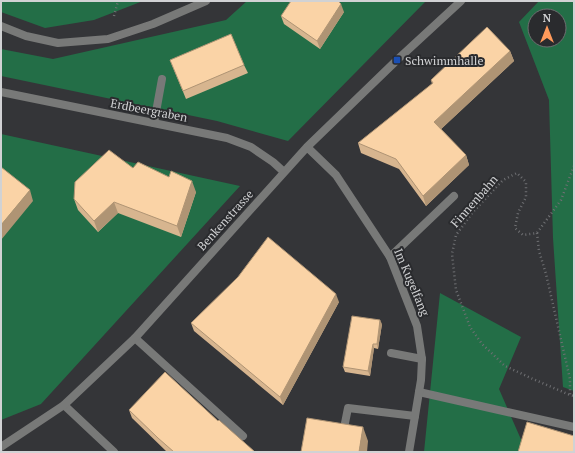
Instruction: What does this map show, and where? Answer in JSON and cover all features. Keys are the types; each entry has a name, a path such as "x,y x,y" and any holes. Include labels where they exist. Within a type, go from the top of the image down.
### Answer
{"street":[{"path":"1,26 26,36 58,43 108,39 153,24 206,1"},
{"name":"Benkenstrasse","path":"2,448 64,405 135,338 307,146 461,1"},
{"path":"154,123 162,79"},
{"name":"Erdbeergraben","path":"1,92 228,138 251,147 273,162 284,172"},
{"name":"Im Kugelfang","path":"307,146 336,175 390,257 417,326 422,359 421,380 409,452"},
{"path":"390,257 454,196"},
{"path":"135,338 243,436"},
{"path":"391,353 422,359"},
{"path":"419,392 574,427"},
{"path":"64,405 114,452"},
{"path":"345,424 348,408 415,416"}],"path":[{"path":"570,395 570,379 546,274 539,251 537,233 561,200 574,166"},
{"name":"Finnenbahn","path":"537,233 523,235 515,228 518,213 526,197 526,182 517,173 503,180 473,212 456,235 452,254 456,290 470,327 482,344 505,366 574,396"}],"green space":[{"path":"1,1 143,1 94,20 45,28 1,12"},
{"path":"247,1 426,1 288,141 217,121 1,76 1,49 53,59 226,20"},
{"path":"539,1 574,1 574,391 563,387 553,238 549,100 529,48 567,48 567,8 532,8"},
{"path":"527,14 527,43 519,22"},
{"path":"1,134 240,186 41,404 1,420"},
{"path":"440,293 521,337 499,389 523,444 520,452 424,452"}],"building":[{"path":"291,1 338,1 341,4 317,41 281,16"},
{"path":"487,27 510,51 434,122 466,155 423,196 396,159 358,143 433,83 431,80"},
{"path":"231,34 244,65 183,91 170,60"},
{"path":"109,150 133,168 138,162 169,177 171,171 192,181 177,226 114,202 94,221 74,199 75,182"},
{"path":"1,167 30,190 1,225"},
{"path":"268,237 336,294 280,397 191,323 238,277"},
{"path":"352,316 380,320 377,344 373,344 368,371 343,367"},
{"path":"165,372 218,421 219,420 255,452 174,452 158,438 129,410"},
{"path":"307,418 363,427 359,452 301,452"},
{"path":"527,422 574,436 574,452 518,452"}],"place":[{"name":"Schwimmhalle","path":"397,60"}]}
